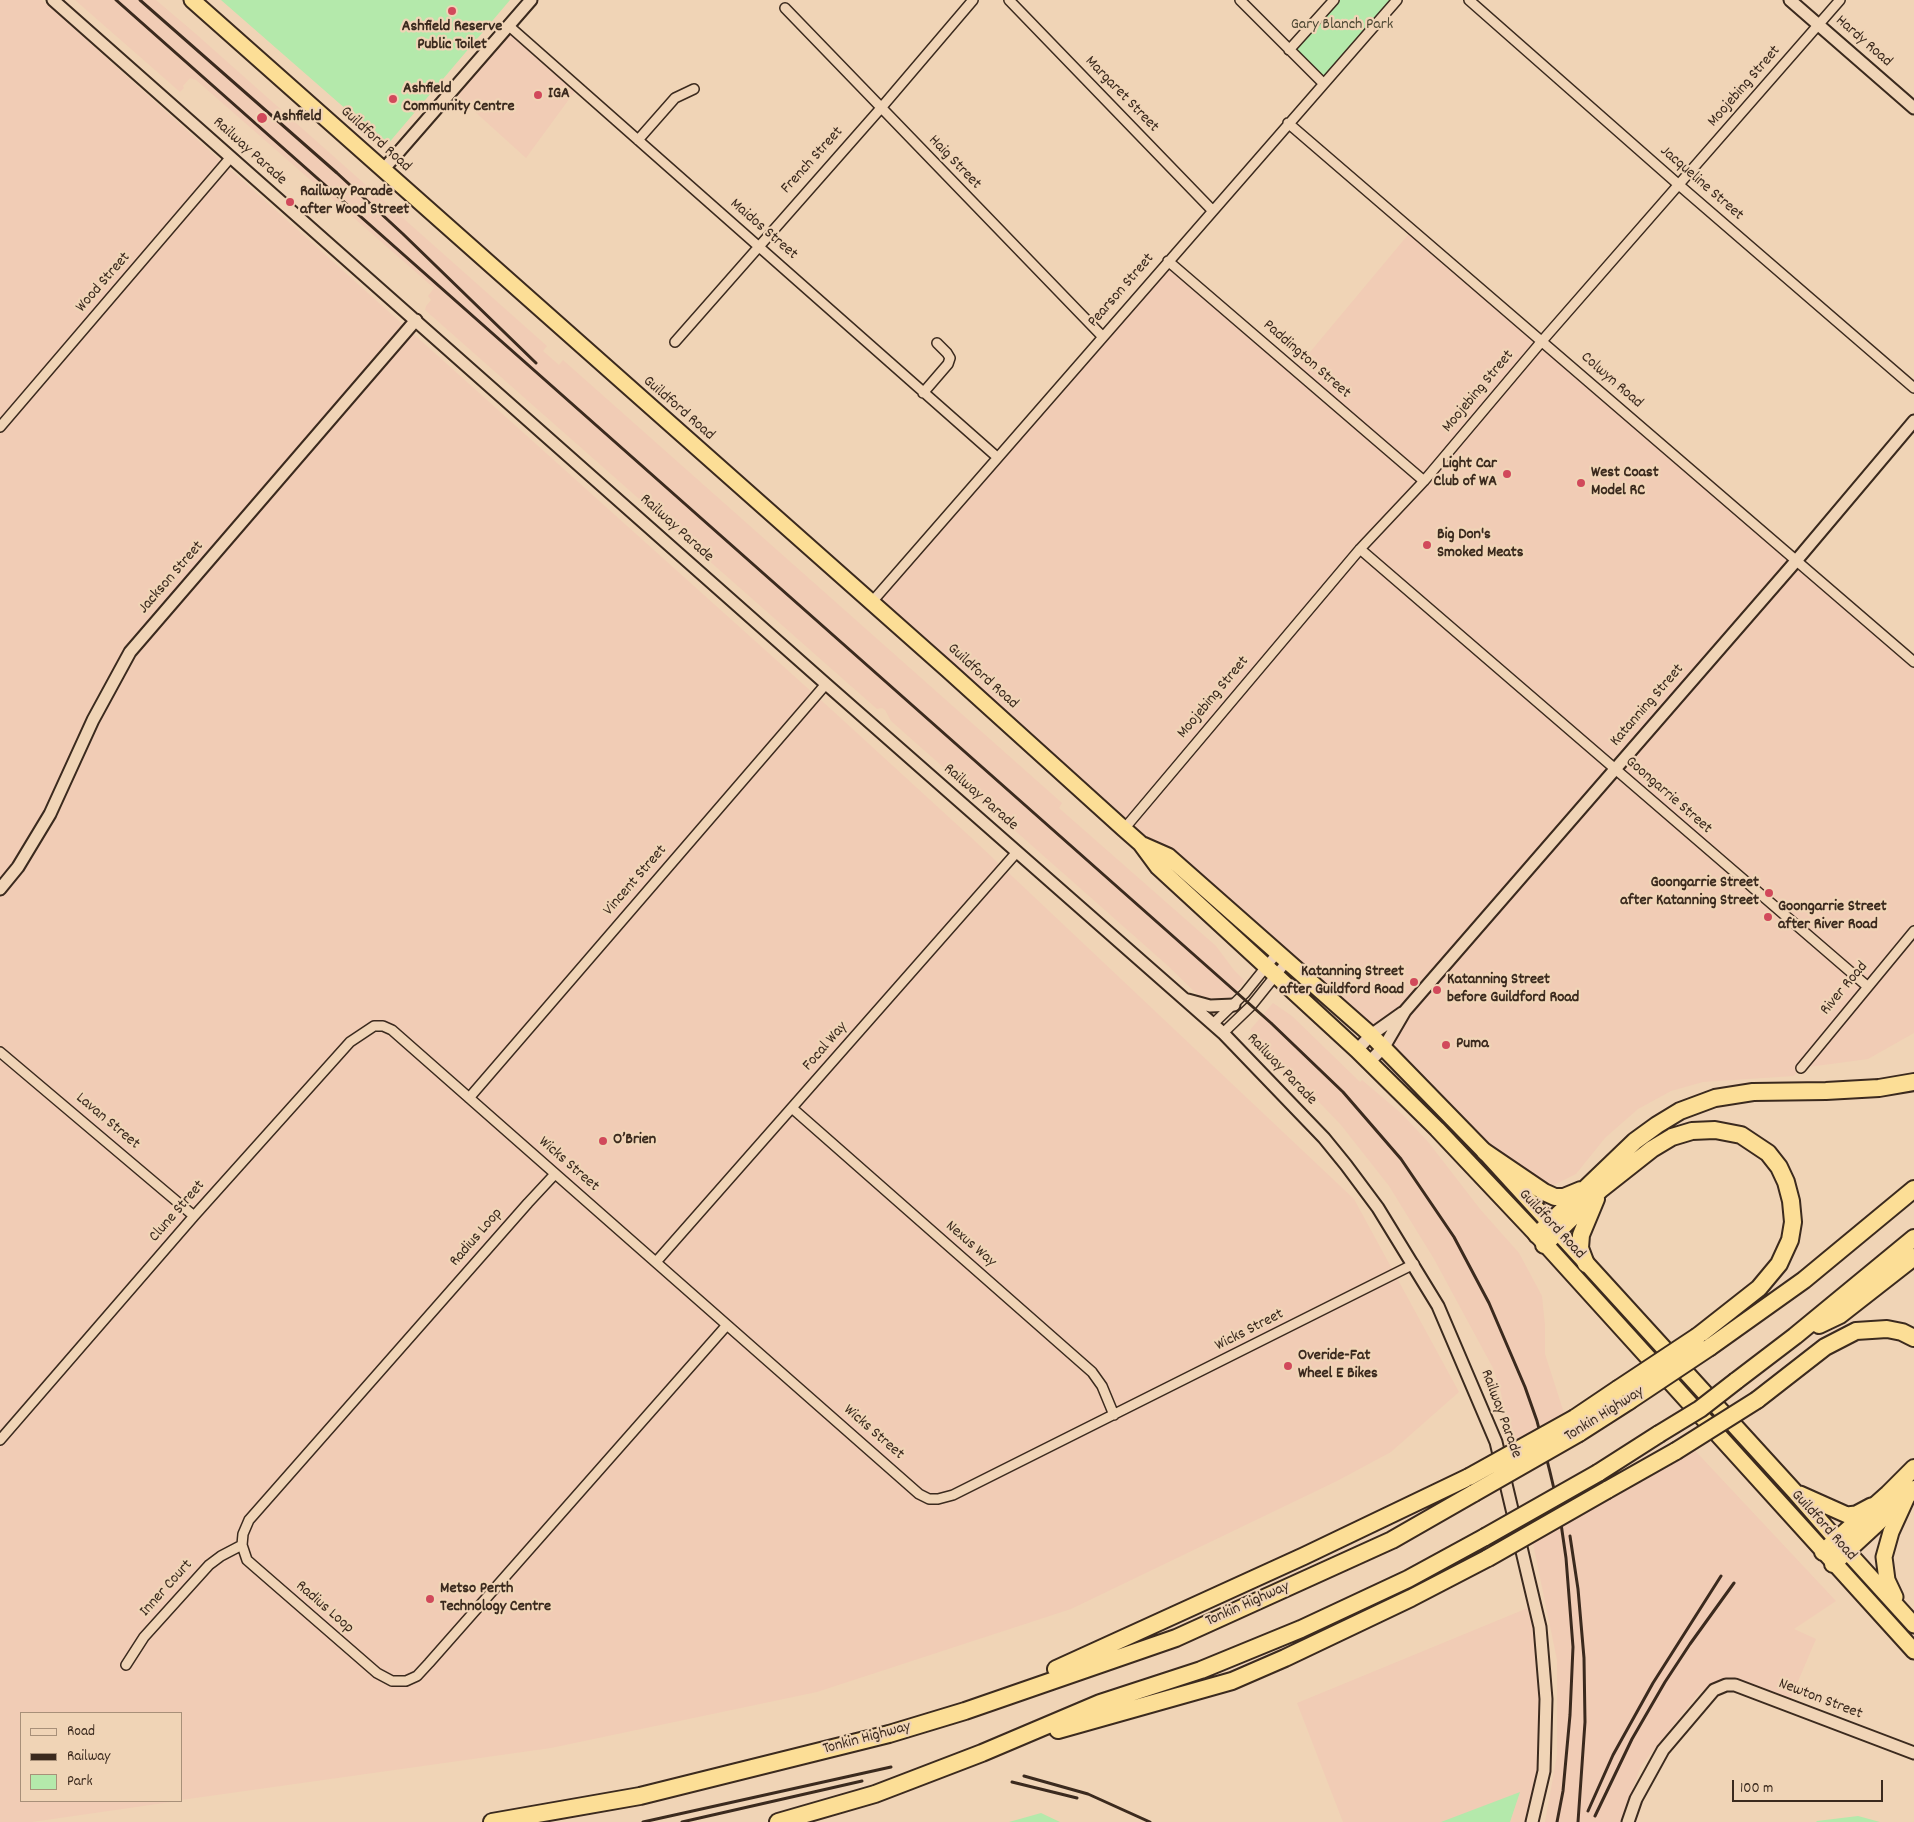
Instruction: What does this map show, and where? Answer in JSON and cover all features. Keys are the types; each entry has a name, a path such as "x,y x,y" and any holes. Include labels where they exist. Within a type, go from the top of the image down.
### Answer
{"highway":[{"name":"Guildford Road","path":"192,0 1124,828 1141,844 1158,867 1357,1050 1437,1129 1541,1240 1914,1651"},
{"name":"Guildford Road","path":"1141,844 1168,856 1384,1047 1485,1152 1796,1493 1909,1620"},
{"path":"1541,1240 1595,1188 1635,1141 1680,1111 1715,1098 1753,1092 1879,1088 1914,1082"},
{"path":"1485,1152 1544,1192 1555,1197 1564,1197 1595,1188 1672,1137 1692,1131 1715,1130 1741,1135 1768,1154 1779,1167 1786,1182 1793,1222 1790,1240 1779,1264 1759,1288 1704,1342"},
{"name":"Tonkin Highway","path":"492,1822 640,1796 889,1734 966,1711 1176,1638 1392,1540 1474,1493 1704,1342 1804,1280 1900,1201 1914,1187"},
{"path":"1586,1264 1580,1248 1581,1235 1595,1188"},
{"path":"778,1822 875,1794 986,1751 1100,1703 1201,1670 1301,1629 1408,1579 1598,1473 1700,1409 1796,1336 1914,1238"},
{"path":"1796,1336 1840,1315 1914,1257"},
{"path":"986,1751 1232,1681 1285,1658 1411,1598 1488,1558 1676,1451 1757,1400 1825,1347 1856,1331 1887,1329 1902,1332 1914,1338"},
{"path":"966,1711 1304,1556 1577,1426"},
{"path":"1828,1558 1876,1504 1914,1468"},
{"path":"1841,1545 1912,1491"},
{"path":"1909,1620 1887,1580 1884,1558 1890,1532 1912,1491"},
{"path":"1796,1493 1847,1515 1856,1514 1876,1504"}],"street":[{"name":"Railway Parade","path":"53,0 1213,1024 1324,1138 1341,1158 1378,1208 1438,1306 1496,1442 1540,1627 1546,1699 1544,1771 1532,1822"},
{"path":"383,170 531,0"},
{"name":"French Street","path":"675,342 881,108 973,0"},
{"name":"Margaret Street","path":"1009,0 1212,210"},
{"path":"1240,0 1323,83"},
{"path":"1289,50 1334,0"},
{"name":"Pearson Street","path":"871,603 1397,0"},
{"name":"Jacqueline Street","path":"1469,0 1914,388"},
{"name":"Hardy Road","path":"1790,0 1914,108"},
{"name":"Moojebing Street","path":"1124,828 1360,550 1424,482 1542,341 1840,0"},
{"name":"Haig Street","path":"785,8 1103,337"},
{"name":"Maidos Street","path":"509,26 997,458"},
{"path":"638,140 675,98 694,89"},
{"name":"Colwyn Road","path":"1288,123 1914,662"},
{"name":"Wood Street","path":"0,427 231,157"},
{"name":"Paddington Street","path":"1168,261 1424,482"},
{"name":"Jackson Street","path":"0,889 18,867 50,814 93,720 130,652 416,320"},
{"path":"923,393 948,364 950,358 937,343"},
{"name":"Katanning Street","path":"1369,1062 1384,1047 1405,1011 1796,561 1914,421"},
{"name":"Goongarrie Street","path":"1360,550 1867,986"},
{"name":"Vincent Street","path":"469,1098 826,684"},
{"name":"Focal Way","path":"656,1262 1017,852"},
{"name":"River Road","path":"1801,1068 1867,986 1914,932"},
{"path":"1223,1033 1251,1006 1272,970 1283,956"},
{"path":"1213,1024 1272,970 1283,956"},
{"path":"1184,999 1210,1006 1234,1005"},
{"name":"Katanning Street","path":"1357,1050 1371,1035 1405,1011"},
{"name":"Clune Street","path":"0,1440 194,1216 350,1042 374,1026 383,1026 392,1030"},
{"name":"Wicks Street","path":"392,1030 928,1500 953,1495 1414,1264"},
{"name":"Lavan Street","path":"0,1052 194,1216"},
{"name":"Nexus Way","path":"792,1108 1092,1372 1102,1386 1114,1415"},
{"name":"Radius Loop","path":"555,1174 253,1514 246,1526 242,1545 248,1560 254,1568 377,1674 392,1681 406,1681 417,1676 727,1325"},
{"name":"Inner Court","path":"126,1665 144,1637 209,1565 242,1545"},
{"name":"Newton Street","path":"1628,1822 1636,1800 1663,1750 1714,1690 1726,1685 1735,1685 1914,1753"}],"shaded area":[{"path":"0,0 42,0 833,711 976,842 1354,1199 1459,1392 1391,1452 1337,1481 1071,1609 817,1692 551,1748 182,1800 182,1712 20,1712 20,1802 171,1802 32,1822 0,1822"},
{"path":"75,0 156,0 196,34 547,346 543,351 559,365 563,360 1062,803 1059,808 1216,946 1245,981 1230,999 1214,1002 1200,997 1167,965 891,721 885,710 882,708 877,709 425,310 431,300 428,296 434,288 196,80 190,78 180,92"},
{"path":"509,26 578,87 526,158 452,91"},
{"path":"1412,230 1914,662 1914,1033 1868,1059 1801,1068 1794,1076 1703,1082 1671,1091 1638,1109 1605,1138 1576,1174 1554,1185 1545,1186 1485,1152 1288,960 1141,844 871,603 1168,261 1295,370"},
{"path":"1273,1003 1292,1016 1360,1082 1362,1080 1402,1114 1429,1143 1480,1209 1519,1253 1542,1296 1545,1354 1564,1413 1510,1443 1501,1393 1493,1368 1434,1259 1389,1186 1341,1125 1250,1030"},
{"path":"1686,1441 1836,1601 1794,1629 1816,1639 1791,1698 1730,1677 1699,1693 1641,1766 1621,1822 1545,1822 1557,1755 1557,1660 1530,1529"},
{"path":"1535,1605 1545,1765 1531,1822 1343,1822 1297,1703"}],"green space":[{"path":"221,0 510,0 387,145"},
{"name":"Gary Blanch Park","path":"1332,0 1397,0 1323,83 1289,50"},
{"path":"1520,1792 1510,1822 1441,1822"},
{"path":"1041,1813 1060,1822 1009,1822"},
{"path":"1858,1816 1880,1822 1816,1822 1817,1821"}],"railway":[{"path":"116,0 1271,1023 1343,1092 1401,1159 1454,1237 1489,1303 1525,1387 1537,1421 1559,1510 1566,1558 1573,1647 1570,1715 1563,1791 1557,1822"},
{"path":"140,0 337,173 536,363"},
{"path":"1570,1536 1578,1589 1584,1658 1585,1722 1578,1822"},
{"path":"1588,1811 1613,1755 1653,1683 1721,1576"},
{"path":"1595,1816 1632,1739 1665,1682 1734,1583"},
{"path":"643,1822 891,1767"},
{"path":"1024,1776 1088,1794 1150,1822"},
{"path":"682,1822 862,1781"},
{"path":"1012,1782 1077,1798"}],"place":[{"name":"Ashfield Reserve Public Toilet","path":"452,11"},
{"name":"IGA","path":"538,95"},
{"name":"Ashfield Community Centre","path":"393,99"},
{"name":"Ashfield","path":"262,118"},
{"name":"Railway Parade after Wood Street","path":"290,202"},
{"name":"Light Car Club of WA","path":"1507,474"},
{"name":"West Coast Model RC","path":"1581,483"},
{"name":"Big Don's Smoked Meats","path":"1427,545"},
{"name":"Goongarrie Street after Katanning Street","path":"1769,893"},
{"name":"Goongarrie Street after River Road","path":"1768,917"},
{"name":"Katanning Street after Guildford Road","path":"1414,982"},
{"name":"Katanning Street before Guildford Road","path":"1437,990"},
{"name":"Puma","path":"1446,1045"},
{"name":"O’Brien","path":"603,1141"},
{"name":"Overide-Fat Wheel E Bikes","path":"1288,1366"},
{"name":"Metso Perth Technology Centre","path":"430,1599"}]}
